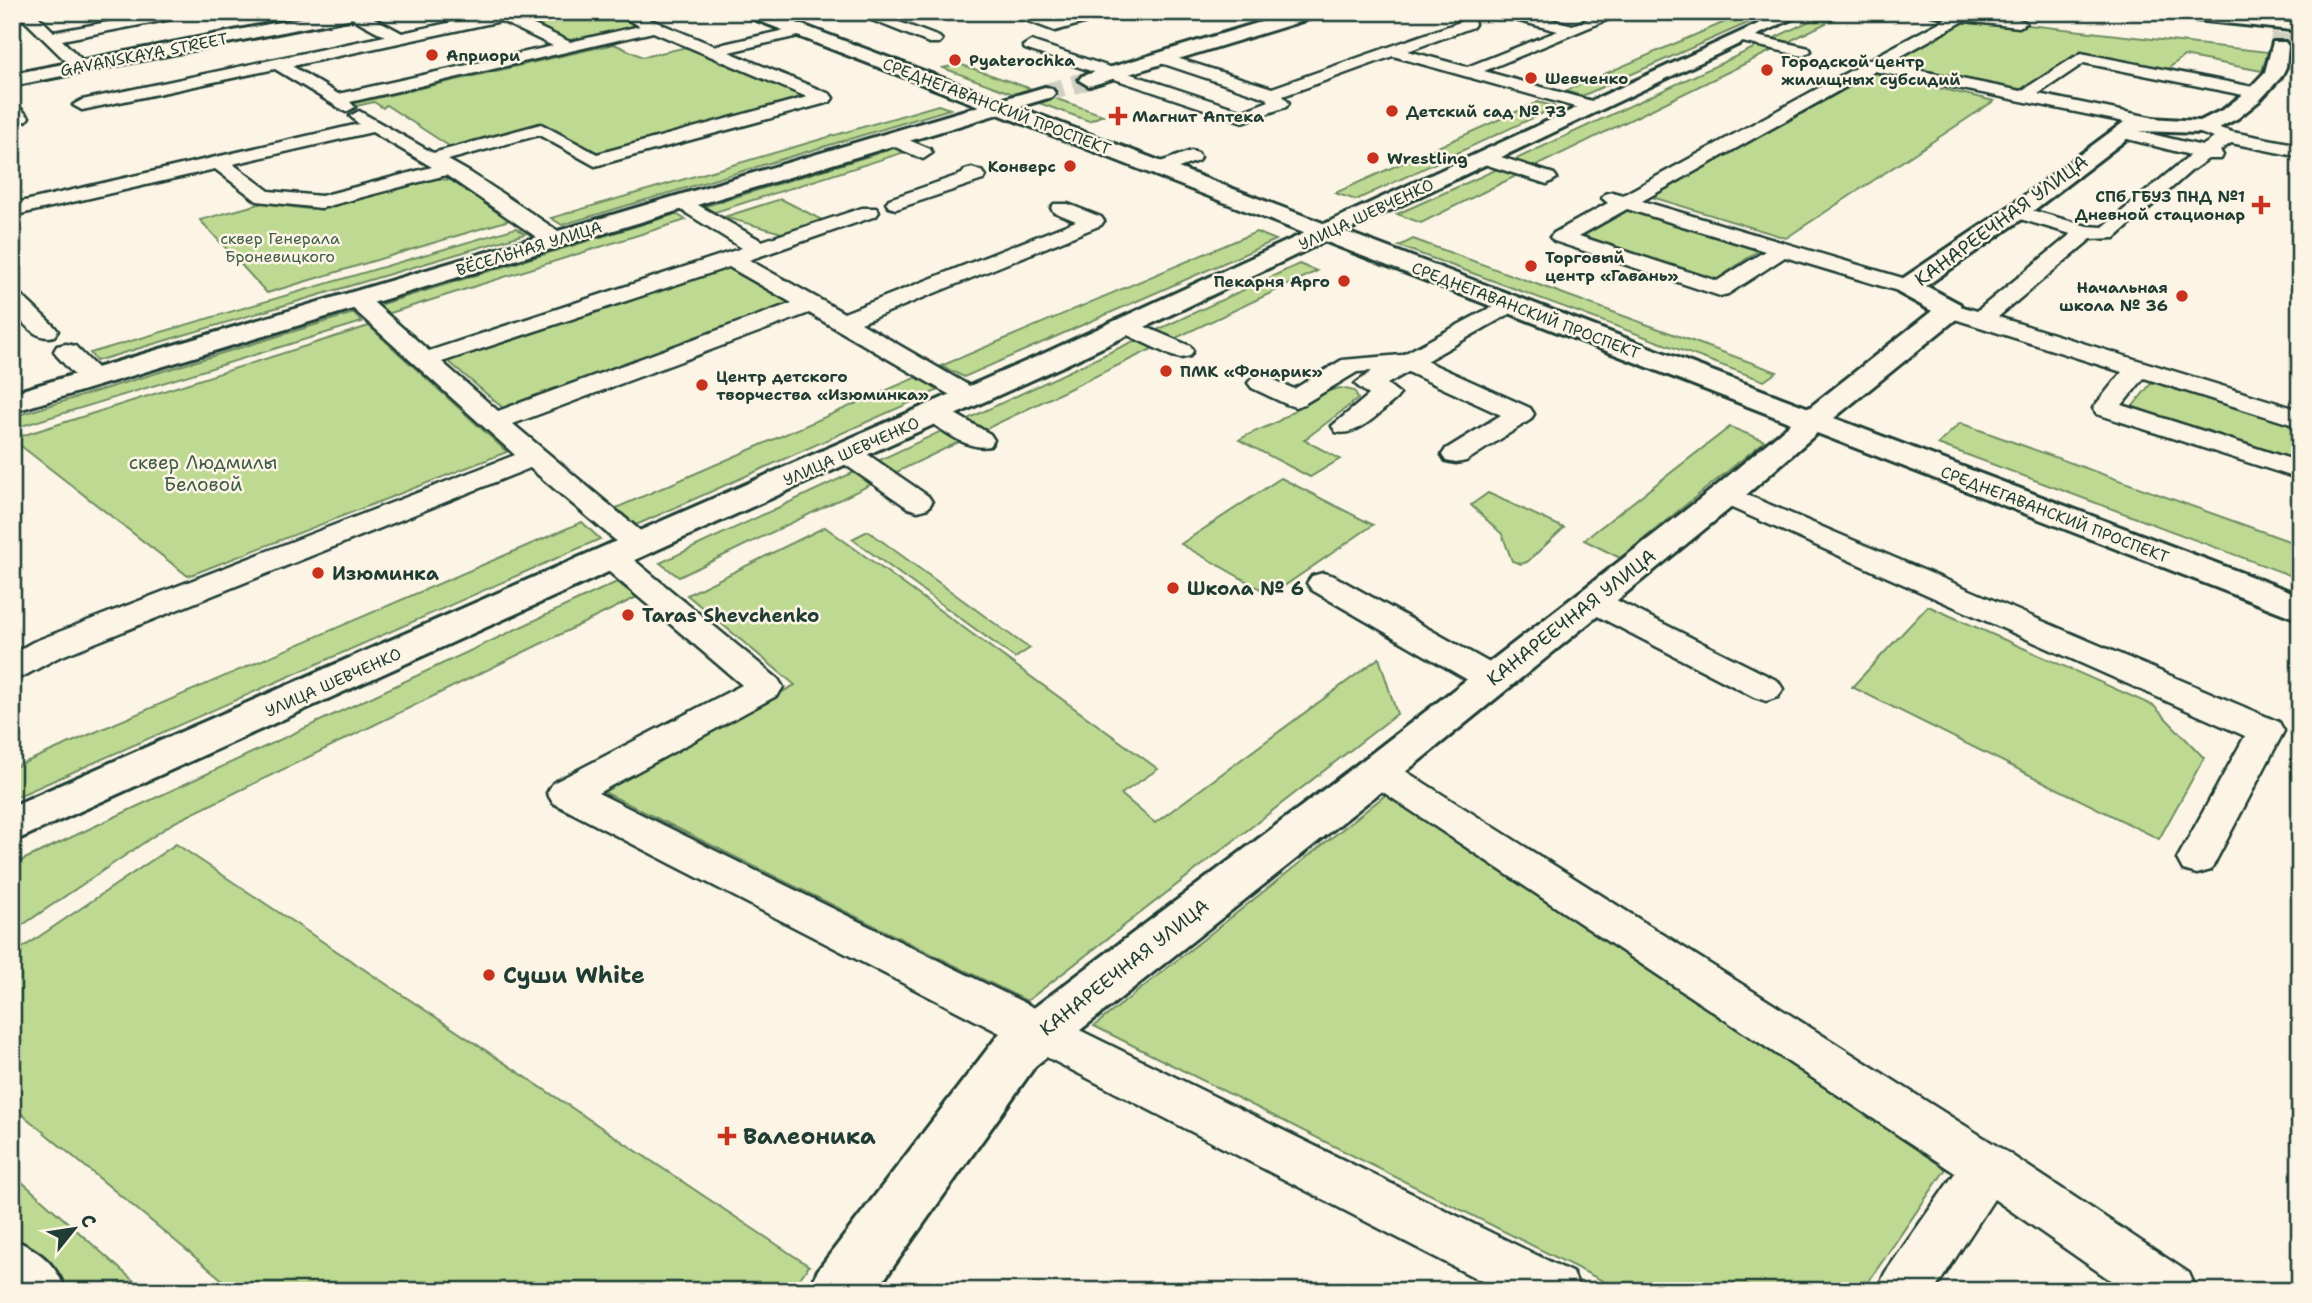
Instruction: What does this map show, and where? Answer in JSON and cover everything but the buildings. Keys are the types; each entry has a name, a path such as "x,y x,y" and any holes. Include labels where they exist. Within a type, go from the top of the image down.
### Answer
{"street":[{"name":"СРЕДНЕГАВАНСКИЙ ПРОСПЕКТ","path":"752,12 800,24 999,107 2300,608"},
{"path":"1089,80 1313,12"},
{"name":"УЛИЦА ШЕВЧЕНКО","path":"12,825 1127,326 1798,12"},
{"path":"2167,12 2273,26 2300,26"},
{"name":"GAVANSKAYA STREET","path":"12,80 356,13"},
{"path":"2273,26 2300,16"},
{"path":"2206,144 2222,119 2258,93 2275,72 2273,26"},
{"name":"ВЁСЕЛЬНАЯ УЛИЦА","path":"12,403 1045,93"},
{"name":"КАНАРЕЕЧНАЯ УЛИЦА","path":"839,1291 1017,1050 1378,771 1726,495 1846,392 1950,310 1908,287 2017,212 2131,126 2149,122 2206,144"},
{"path":"12,1269 36,1291"}],"lane":[{"path":"51,37 187,12"},
{"path":"431,159 541,130 595,160 824,99 619,12"},
{"path":"859,12 934,40"},
{"path":"1011,12 1059,20 1107,12"},
{"path":"1272,94 1468,24 1463,12"},
{"path":"1501,12 1574,30"},
{"path":"1468,72 1619,12"},
{"path":"1936,12 2018,23"},
{"path":"356,13 400,38"},
{"path":"28,14 80,66"},
{"path":"82,105 508,14 568,47"},
{"path":"1782,249 1720,289 1562,237 1962,16"},
{"path":"1059,20 1025,41 1243,117"},
{"path":"715,51 800,24"},
{"path":"12,210 218,162 354,112 568,47 654,27"},
{"path":"1743,38 1803,51"},
{"path":"1391,51 1593,107"},
{"path":"1161,58 1272,94 1280,103 1223,124 1252,134"},
{"path":"2023,97 2081,58 2258,93"},
{"path":"1841,60 2149,122"},
{"path":"278,64 431,159 450,168 556,240"},
{"path":"12,110 20,117 12,119"},
{"path":"2122,132 2206,144"},
{"path":"2017,212 2086,232 2108,234 2206,144 2228,136 2300,151"},
{"path":"892,139 923,153"},
{"path":"1160,169 1191,157"},
{"path":"1485,158 1547,178"},
{"path":"218,162 264,197 321,202 450,168"},
{"path":"896,203 976,176 972,174"},
{"path":"1594,192 1908,287"},
{"path":"682,202 759,249"},
{"path":"842,322 1094,221 1061,208"},
{"path":"425,360 869,212"},
{"path":"1981,320 2086,232"},
{"path":"731,259 971,397"},
{"path":"12,299 46,331"},
{"path":"357,300 534,457 626,552 766,687 566,793 1555,1291"},
{"path":"494,422 812,304"},
{"path":"1368,384 1510,304"},
{"path":"1950,310 2300,419"},
{"path":"1127,326 1181,351"},
{"path":"66,351 93,379"},
{"path":"1270,390 1294,398 1351,365 1407,362 1521,414 1455,456"},
{"path":"2138,369 2106,408 2300,471"},
{"path":"1339,373 1387,394 1345,426"},
{"path":"934,413 980,440"},
{"path":"847,453 918,502"},
{"path":"12,668 45,650 534,457"},
{"path":"1726,495 2266,731 2197,859"},
{"path":"1323,583 1492,679"},
{"path":"1591,600 1766,689"},
{"path":"1378,771 1987,1167 2171,1291"},
{"path":"1903,1291 1987,1167"}],"green space":[{"path":"550,12 609,12 641,27 567,43 517,19"},
{"path":"1748,12 1773,12 1582,96 1565,91"},
{"path":"1828,12 1848,12 1782,45 1768,41"},
{"path":"1966,18 2268,52 2262,71 2184,56 2164,72 2074,55 2019,92 1888,63"},
{"path":"614,44 643,57 696,45 815,97 601,156 544,124 452,148 386,105 383,108 374,102 352,107 355,103"},
{"path":"1760,45 1775,49 1534,167 1514,160"},
{"path":"959,64 1032,89 1016,95 943,68"},
{"path":"1875,73 1994,101 1786,238 1652,197"},
{"path":"1054,98 1103,115 1089,121 1039,103"},
{"path":"1538,102 1556,107 1356,200 1335,193"},
{"path":"938,105 950,109 562,225 551,218"},
{"path":"898,147 908,151 712,213 703,207"},
{"path":"1502,167 1522,173 1421,223 1397,214"},
{"name":"сквер Генерала Броневицкого","path":"426,178 463,181 516,218 267,293 200,220 263,203 308,209"},
{"path":"781,199 828,223 789,235 724,217"},
{"path":"1629,210 1759,250 1716,280 1583,236"},
{"path":"676,214 686,220 387,314 379,305"},
{"path":"516,228 525,234 96,361 90,353"},
{"path":"1256,232 1276,240 964,377 941,366"},
{"path":"1413,239 1777,372 1764,381 1399,246"},
{"path":"1299,264 1317,271 1174,339 1157,330"},
{"path":"729,265 791,303 503,408 448,361"},
{"path":"354,313 362,322 12,429 12,417"},
{"name":"сквер Людмилы Беловой","path":"369,326 507,452 188,576 12,439"},
{"path":"1138,339 1156,347 679,577 660,563"},
{"path":"919,376 941,389 636,525 616,508"},
{"path":"2153,381 2300,426 2300,466 2129,411"},
{"path":"1340,388 1355,391 1358,399 1304,440 1340,459 1310,477 1239,440 1275,423 1314,398"},
{"path":"1960,423 2300,545 2300,579 1938,444"},
{"path":"1730,427 1765,441 1620,558 1584,540"},
{"path":"1281,478 1373,525 1271,595 1181,544"},
{"path":"1488,493 1564,528 1527,562 1521,564 1512,561 1502,534 1471,505"},
{"path":"582,522 600,539 14,798 12,768"},
{"path":"825,527 1158,769 1121,794 1155,823 1379,658 1397,714 1027,1001 600,790 795,685 687,595"},
{"path":"868,531 1030,648 1015,658 852,539"},
{"path":"617,582 637,597 173,823 12,932 12,865"},
{"path":"1928,606 2154,706 2204,758 2159,839 1852,687"},
{"path":"1393,789 1954,1157 1862,1291 1623,1291 1094,1026"},
{"path":"176,844 809,1266 790,1291 236,1291 12,1106 12,955"},
{"path":"12,1173 145,1291 52,1291 12,1254"}],"tunnel":[{"path":"2279,46 2281,33"},
{"path":"1045,93 1089,80"}],"tram line":[{"path":"2195,12 2300,23"}],"place":[{"name":"Априори","path":"432,55"},
{"name":"Pyaterochka","path":"955,60"},
{"name":"Городской центр жилищных субсидий","path":"1767,70"},
{"name":"Шевченко","path":"1531,78"},
{"name":"Детский сад № 73","path":"1392,111"},
{"name":"Магнит Аптека","path":"1118,116"},
{"name":"Wrestling","path":"1373,158"},
{"name":"Конверс","path":"1070,166"},
{"name":"СПб ГБУЗ ПНД №1 Дневной стационар","path":"2261,205"},
{"name":"Торговый центр «Гавань»","path":"1531,266"},
{"name":"Пекарня Арго","path":"1344,281"},
{"name":"Начальная школа № 36","path":"2182,296"},
{"name":"ПМК «Фонарик»","path":"1166,371"},
{"name":"Центр детского творчества «Изюминка»","path":"702,385"},
{"name":"Изюминка","path":"318,573"},
{"name":"Школа № 6","path":"1173,588"},
{"name":"Taras Shevchenko","path":"628,615"},
{"name":"Суши White","path":"489,975"},
{"name":"Валеоника","path":"727,1136"}]}
